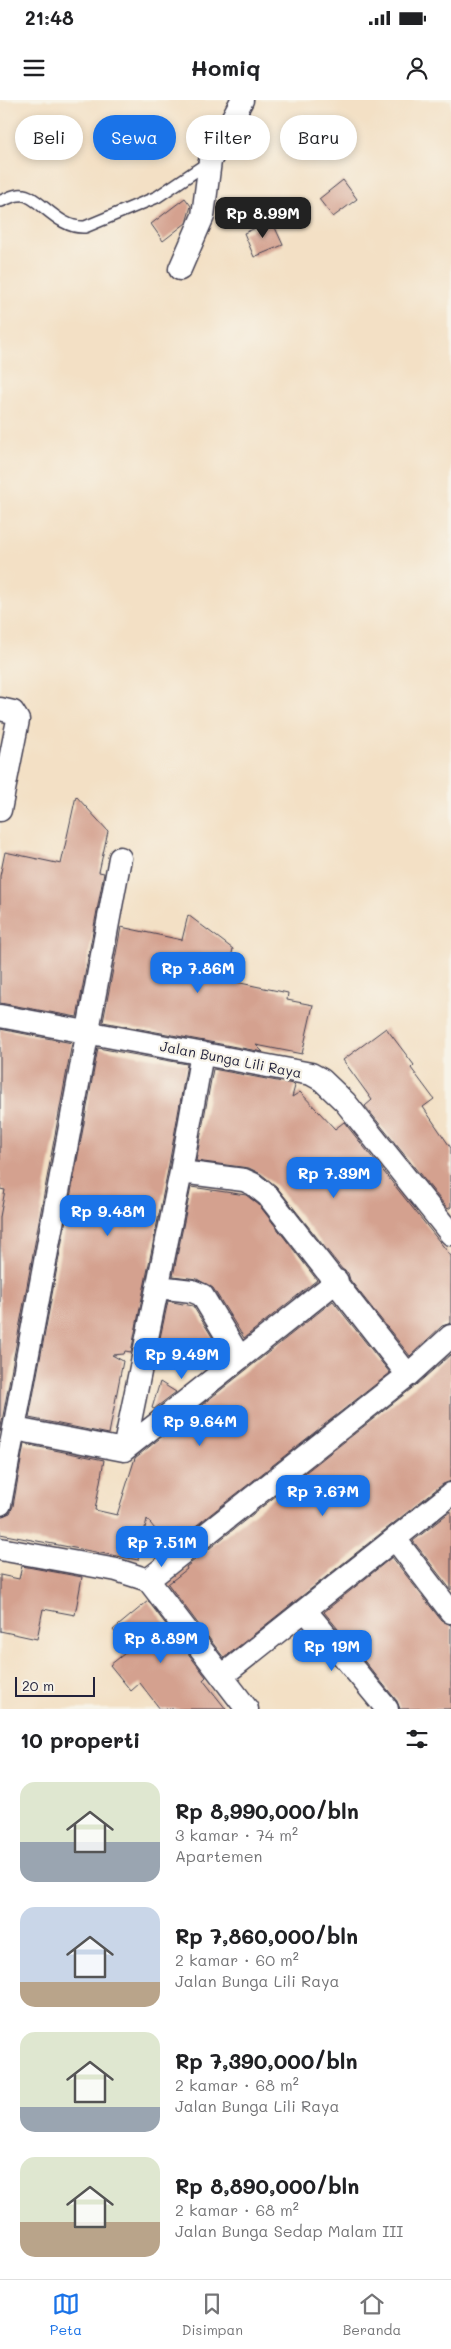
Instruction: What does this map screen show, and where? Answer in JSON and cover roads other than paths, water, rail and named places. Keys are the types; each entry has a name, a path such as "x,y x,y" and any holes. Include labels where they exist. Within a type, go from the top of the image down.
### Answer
{"street":[{"path":"180,269 203,216 210,161 242,100"},
{"path":"0,709 13,712 18,720 0,810"},
{"path":"0,1504 120,858"},
{"name":"Jalan Bunga Lili Raya","path":"0,1016 294,1069 322,1080 345,1102 451,1234"},
{"path":"124,1450 181,1172 202,1053"},
{"path":"181,1172 232,1177 253,1184 268,1196 337,1281 408,1375"},
{"path":"15,1429 124,1450 337,1281"},
{"path":"158,1287 202,1295 240,1358"},
{"path":"148,1580 408,1375 451,1336"},
{"path":"222,1676 451,1494"},
{"path":"395,1539 451,1612"},
{"path":"0,1549 117,1570 148,1580 247,1709"},
{"path":"304,1610 387,1709"}],"lane":[{"path":"1,201 21,194 30,197 63,223 76,228 85,227 157,197 204,167 210,161"}]}
